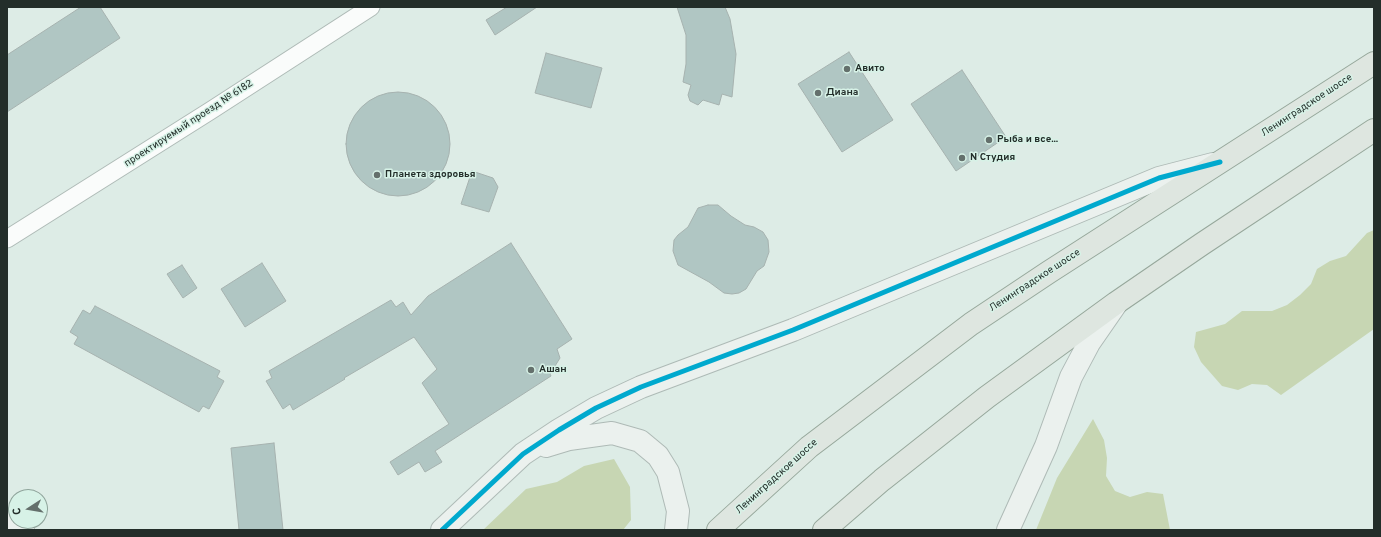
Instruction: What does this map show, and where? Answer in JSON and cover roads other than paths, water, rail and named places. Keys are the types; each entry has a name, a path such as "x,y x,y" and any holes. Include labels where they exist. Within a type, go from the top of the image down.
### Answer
{"main road":[{"name":"Ленинградское шоссе","path":"718,530 809,447 971,324 1056,267 1374,63"},
{"path":"824,530 882,480 987,397 1116,303 1374,130"}],"street":[{"name":"проектируемый проезд № 6182","path":"7,239 371,7"},
{"path":"442,530 522,454 596,408 641,387 793,330 1160,178 1220,162"},
{"path":"1008,530 1046,446 1071,377 1089,343 1116,303"},
{"path":"522,454 569,439 612,433 640,441 658,456 668,472 678,511 676,530"},
{"path":"7,519 23,530"}],"place":[{"name":"Авито","path":"847,69"},
{"name":"Диана","path":"818,93"},
{"name":"Рыба и все...","path":"989,140"},
{"name":"N Студия","path":"962,158"},
{"name":"Планета здоровья","path":"377,175"},
{"name":"Ашан","path":"531,370"}]}
